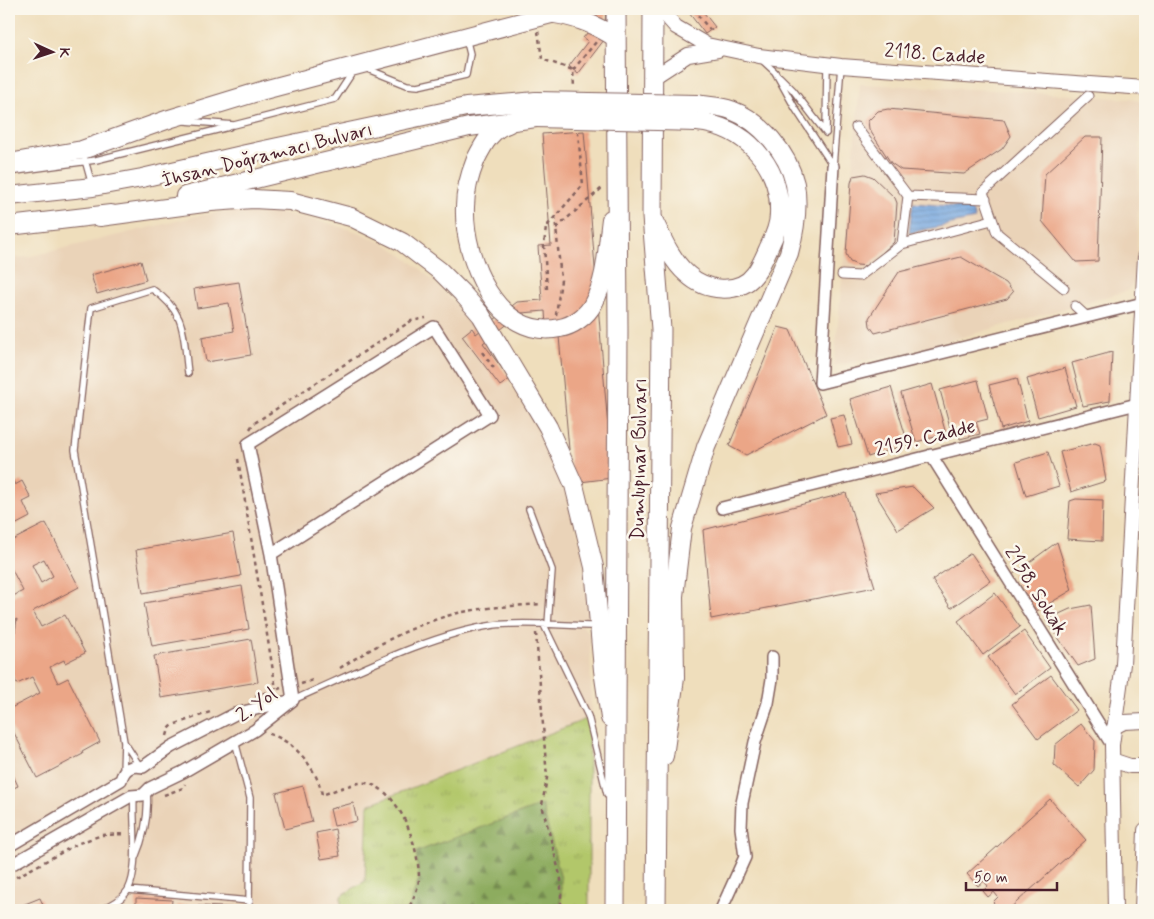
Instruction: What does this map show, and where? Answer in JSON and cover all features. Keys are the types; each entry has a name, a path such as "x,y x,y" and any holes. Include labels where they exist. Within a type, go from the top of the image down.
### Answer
{"highway":[{"name":"Dumlupınar Bulvarı","path":"615,910 617,175 607,39 616,9"},
{"name":"Dumlupınar Bulvarı","path":"653,9 651,79 652,217 661,329 656,910"}],"main road":[{"path":"9,163 84,156 170,119 357,65 562,12 599,26 607,39"},
{"path":"9,196 93,187 142,178 466,107 697,113 730,109 755,123 777,144 795,183 796,225 789,253 706,448 682,528 674,596 676,678 657,798"},
{"path":"536,110 501,126 489,137 474,165 468,184 464,208 469,251 478,273 490,293 517,323 540,329 565,327 583,316 592,306 604,272 617,175"},
{"name":"İhsan Doğramacı Bulvarı","path":"9,226 100,217 536,110"},
{"path":"652,217 676,262 687,275 715,289 736,288 754,276 774,237 779,215 776,184 758,151 736,133 713,123 697,113"},
{"path":"100,217 211,202 253,199 290,201 350,217 368,225 402,242 440,271 481,315 548,427 574,485 594,567 603,670 616,757"}],"street":[{"path":"660,9 676,27 689,36 724,50"},
{"path":"651,79 688,55 724,50"},
{"name":"2118. Cadde","path":"724,50 834,65 1145,88"},
{"path":"1064,288 997,233 984,192 1088,96"},
{"path":"856,127 908,196 902,244"},
{"path":"833,166 820,383 1144,303"},
{"path":"908,196 986,199"},
{"path":"842,275 860,276 902,244 992,220"},
{"path":"1114,910 1112,745 1123,664 1141,403 1145,257"},
{"path":"1075,306 1087,317"},
{"path":"271,554 490,415 434,327 248,444 271,554 293,700"},
{"name":"2159. Cadde","path":"722,508 1141,403"},
{"name":"2158. Sokak","path":"931,455 1112,745"},
{"path":"721,910 745,857 741,828 742,803 754,742 768,703 772,680 772,657"},
{"name":"2. Yol","path":"9,866 132,796 183,772 255,730 293,700"},
{"name":"2. Yol","path":"9,846 122,776 128,768 141,767 171,747 235,714 293,700"},
{"path":"1114,727 1124,722 1145,721"},
{"path":"1112,760 1130,766 1145,766"},
{"path":"141,767 151,778 148,790"},
{"path":"122,776 123,789 132,796"},
{"path":"1142,910 1145,830"}],"lane":[{"path":"9,172 84,156 180,140 335,99 357,65 407,85 418,86 466,74 470,54 466,36"},
{"path":"759,56 793,90 826,133 834,65"},
{"path":"833,166 834,65"},
{"path":"775,72 794,108 833,166"},
{"path":"170,119 234,125"},
{"path":"84,156 93,187"},
{"path":"122,776 124,742 74,450 91,308 152,289 168,300 181,322 188,373"},
{"path":"529,509 552,570 546,623 588,716 604,776 615,832"},
{"path":"293,700 432,641 493,625 546,623 600,626"},
{"path":"235,741 250,798 249,910"},
{"path":"124,742 141,767"},
{"path":"100,910 114,903 128,890 134,860 144,834 148,790"},
{"path":"132,796 134,860"},
{"path":"128,890 250,901"},
{"path":"114,903 116,910"}],"path":[{"path":"693,9 710,30"},
{"path":"573,70 607,39"},
{"path":"556,228 617,175"},
{"path":"555,216 561,280 555,321"},
{"path":"544,246 548,290"},
{"path":"249,430 253,424 411,321 424,318 431,319"},
{"path":"482,352 499,375"},
{"path":"238,456 276,689"},
{"path":"535,623 547,778 542,805 561,879 561,910"},
{"path":"255,730 276,736 303,756 320,782 322,795 365,782 383,790 398,806 416,852 420,879 408,910"}],"shaded area":[{"path":"860,84 993,90 1139,101 1141,105 1136,279 1127,291 909,352 834,366"},
{"path":"253,207 327,223 358,232 389,246 422,270 453,301 488,346 545,443 568,499 583,553 589,616 583,626 590,635 591,711 588,716 589,910 9,910 9,258 28,257 197,216"}],"green space":[{"path":"589,718 589,910 341,910 341,896 365,881 368,805"},
{"path":"542,805 561,879 561,910 408,910 419,879 416,852"}],"water":[{"path":"913,203 971,208 975,219 909,233"}],"building":[{"path":"594,9 606,9 604,40 578,74 569,66 588,41 583,38 593,26"},
{"path":"686,9 701,9 715,27 705,34"},
{"path":"810,9 859,9 859,13 810,11"},
{"path":"888,109 1004,120 1011,136 1002,149 964,174 901,170 891,163 869,129 868,121 878,111"},
{"path":"584,131 612,478 572,483 558,325 546,326 545,311 522,313 483,343 510,379 500,386 462,336 472,328 476,334 517,302 542,300 538,246 551,245 542,134"},
{"path":"1085,137 1102,137 1098,261 1076,262 1042,221 1045,174"},
{"path":"865,174 873,177 895,198 897,203 894,242 868,266 850,262 846,254 851,183 853,176"},
{"path":"961,257 1006,283 1013,292 1007,299 875,333 870,326 869,318 899,272"},
{"path":"141,261 146,280 97,294 91,275"},
{"path":"239,282 251,355 206,362 202,337 234,331 229,303 197,308 194,289"},
{"path":"778,327 790,330 826,414 746,455 729,446"},
{"path":"1112,352 1110,401 1083,406 1072,363"},
{"path":"1065,368 1076,406 1038,417 1027,379"},
{"path":"1017,378 1028,421 1001,429 989,385"},
{"path":"978,380 988,419 976,422 980,434 960,439 957,426 950,427 940,390"},
{"path":"932,384 946,434 916,442 901,393"},
{"path":"891,387 908,444 868,457 850,399"},
{"path":"844,415 852,444 838,447 830,418"},
{"path":"1095,443 1100,445 1106,481 1071,492 1060,452"},
{"path":"1048,452 1059,486 1026,496 1016,462"},
{"path":"9,473 15,485 22,481 31,498 23,502 30,517 9,528"},
{"path":"913,487 934,508 898,530 875,493"},
{"path":"846,493 875,587 711,619 703,530"},
{"path":"1076,499 1103,500 1102,541 1067,539 1070,501"},
{"path":"46,523 79,587 33,611 41,627 65,615 85,653 65,663 64,660 50,667 58,683 68,678 100,742 82,752 83,754 37,778 9,723 9,709 40,693 32,677 17,684 9,667 9,644 13,642 9,635 15,632 17,619 9,623 9,598 23,591 9,564 9,542","holes":["44,559 53,576 41,583 32,565"]},
{"path":"233,533 241,576 143,593 136,550"},
{"path":"1057,542 1072,590 1035,612 1012,575"},
{"path":"971,553 990,581 951,608 932,580"},
{"path":"242,586 249,629 152,646 144,603"},
{"path":"995,593 1020,627 983,655 958,621"},
{"path":"1091,605 1095,659 1078,666 1046,620 1070,609"},
{"path":"1024,631 1050,668 1015,694 988,657"},
{"path":"251,639 258,682 161,698 154,656"},
{"path":"1051,675 1077,710 1038,739 1012,704"},
{"path":"1081,724 1095,741 1094,770 1079,787 1054,765 1055,745"},
{"path":"9,766 18,786 9,790"},
{"path":"303,786 312,822 285,829 276,793"},
{"path":"1050,799 1086,840 1008,910 1000,910 993,902 998,897 994,892 988,897 983,891 988,886 984,881 978,886 967,874"},
{"path":"353,803 357,821 334,826 330,809"},
{"path":"335,829 340,856 321,859 316,833"},
{"path":"40,898 45,909 10,910"},
{"path":"136,898 172,900 171,910 136,910"},
{"path":"178,905 244,908 244,910 177,910"}]}
